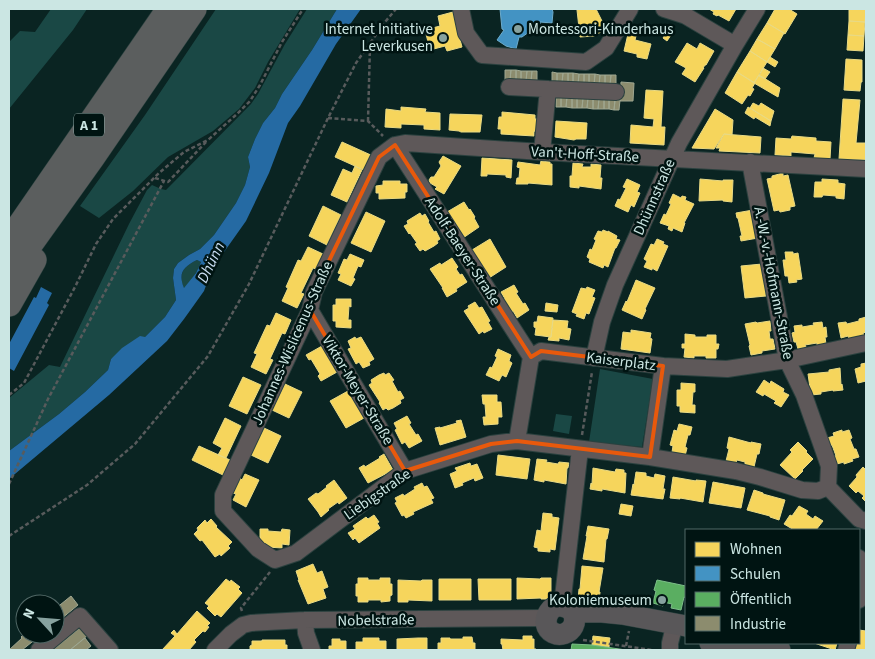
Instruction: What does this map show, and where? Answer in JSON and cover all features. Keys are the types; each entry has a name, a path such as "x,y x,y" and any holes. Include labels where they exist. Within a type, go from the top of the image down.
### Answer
{"highway":[{"name":"A 1","path":"9,241 169,9"},
{"name":"A 1","path":"9,274 92,158 194,9"},
{"path":"9,304 92,158"}],"main road":[{"name":"Nobelstraße","path":"563,627 602,612 622,614 678,634"},
{"path":"547,650 563,627"},
{"path":"715,644 744,650"},
{"path":"757,644 780,650"}],"street":[{"path":"461,9 466,33 482,55 586,62 606,48 630,9"},
{"path":"664,9 686,16 735,45"},
{"name":"Dhünnstraße","path":"594,358 602,322 615,285 678,143 757,9"},
{"path":"509,87 616,92"},
{"path":"542,152 548,89"},
{"name":"Van't-Hoff-Straße","path":"394,145 406,143 866,169"},
{"name":"Johannes-Wislicenus-Straße","path":"275,560 258,549 223,511 222,495 310,310 314,292 379,157 394,145"},
{"name":"Adolf-Baeyer-Straße","path":"394,145 531,357"},
{"name":"A.-W.-v.-Hofmann-Straße","path":"750,162 787,360 804,396 829,466 828,487"},
{"name":"Viktor-Meyer-Straße","path":"310,310 405,471"},
{"path":"663,366 727,369 787,360 866,343"},
{"name":"Kaiserplatz","path":"531,357 541,352 663,366 650,457"},
{"path":"531,357 517,441 650,457 736,471 802,490 818,491 828,487 861,523"},
{"name":"Liebigstraße","path":"275,560 296,553 405,471 491,444 517,441"},
{"path":"563,627 580,449"},
{"path":"860,563 862,572 860,591"},
{"path":"39,650 80,616 105,648"},
{"path":"305,620 306,633 312,650"},
{"name":"Nobelstraße","path":"242,625 305,620 563,627"},
{"path":"215,650 242,625"}],"path":[{"path":"154,178 168,182 208,140 238,114 260,85 282,42 303,9"},
{"path":"9,536 86,485 135,444 208,356 249,284 356,63 396,9"},
{"path":"368,121 370,43"},
{"path":"328,118 368,121 394,145"},
{"path":"9,395 24,383 96,244 113,219 154,178 184,152 208,140"},
{"path":"9,484 42,410 164,181"},
{"path":"580,449 594,358"},
{"path":"242,625 241,608 268,575 275,560"},
{"path":"563,627 600,644 652,650"},
{"path":"626,646 628,636"}],"highlighted area":[{"path":"395,145 531,357 541,351 663,366 650,457 517,441 491,444 405,471 310,310 314,292 379,157"}],"shaded area":[{"path":"51,9 87,9 73,30 9,109 9,42 20,31 35,32"},
{"path":"216,9 300,9 268,62 255,88 239,109 213,131 168,157 133,191 99,218 80,206 145,115"},
{"path":"307,9 337,9 275,108 263,123 248,157 250,167 245,185 236,203 214,235 200,249 178,263 174,269 173,278 176,300 165,317 145,337 111,359 108,370 85,392 9,451 9,398 49,365 60,367 147,190 152,185 166,190 251,104"},
{"path":"197,260 201,262 196,273 184,289 182,283 183,271 188,265"},
{"path":"600,369 653,379 642,447 589,442"},
{"path":"556,414 572,416 569,434 553,431"}],"water":[{"name":"Dhünn","path":"337,9 361,9 336,44 288,123 269,173 246,221 212,269 204,291 184,319 167,341 109,395 9,479 9,451 85,392 108,370 111,359 122,348 140,336 145,337 165,317 176,300 173,278 174,269 178,263 200,249 214,235 236,203 245,185 250,167 248,157 255,139 263,123 275,108 282,94","holes":["197,260 201,262 196,273 184,288 182,283 183,271 188,265"]},
{"path":"41,287 52,293 47,303 49,305 14,371 9,368 9,344"}],"building: Wohnen":[{"path":"576,9 596,9 606,29 594,36 580,37"},
{"path":"709,9 736,9 729,21 713,14 714,12"},
{"path":"775,9 789,9 797,14 785,34 767,23"},
{"path":"849,9 866,9 865,22 849,21"},
{"name":"Internet Initiative Leverkusen","path":"453,12 462,47 447,51 445,46 430,50 425,30 440,26 438,16"},
{"path":"849,21 865,22 864,36 848,35"},
{"path":"767,23 784,33 775,49 757,39"},
{"path":"669,29 673,32 667,41 663,38"},
{"path":"628,34 636,36 635,40 651,44 647,59 624,51"},
{"path":"848,35 864,36 863,51 847,50"},
{"path":"757,39 775,49 767,62 750,51"},
{"path":"687,43 697,49 700,43 714,51 695,82 682,74 686,68 675,62"},
{"path":"750,51 767,62 754,83 737,72"},
{"path":"770,57 778,62 775,67 767,62"},
{"path":"846,59 862,60 860,91 844,90"},
{"path":"763,68 770,72 765,79 759,76"},
{"path":"737,72 755,83 750,96 748,95 742,104 725,93"},
{"path":"759,75 780,88 778,97 754,83"},
{"path":"646,90 663,91 661,127 665,127 664,145 630,143 631,125 653,127 654,119 644,118"},
{"path":"843,99 860,100 856,143 866,143 866,160 839,159"},
{"path":"753,103 759,106 761,103 774,111 771,121 750,108"},
{"path":"401,107 426,109 425,112 440,113 440,130 424,129 424,125 401,124 401,128 385,127 386,109 401,111"},
{"path":"748,107 771,121 770,126 745,113"},
{"path":"715,109 733,120 732,135 724,134 714,149 692,148"},
{"path":"502,112 535,115 535,119 538,119 537,132 534,131 534,136 501,134 501,129 498,129 499,117 502,117"},
{"path":"450,114 482,115 480,132 449,130"},
{"path":"556,121 587,123 586,139 574,140 555,137"},
{"path":"724,134 761,137 760,153 719,151 720,148 716,148"},
{"path":"792,136 816,138 816,141 831,142 830,159 814,158 815,154 791,152 791,156 775,155 776,138 791,139"},
{"path":"342,142 373,156 366,171 335,157"},
{"path":"443,156 461,166 444,194 435,189 437,187 430,183 429,180 431,177 434,177 441,166 439,162"},
{"path":"482,158 512,160 511,178 506,177 506,175 487,174 487,176 481,176"},
{"path":"541,161 552,164 552,185 516,184 520,168 517,167 518,162 540,165"},
{"path":"573,163 583,164 582,167 591,167 591,164 601,165 601,189 579,186 579,188 570,187"},
{"path":"355,166 362,170 347,202 331,195 343,169 352,173"},
{"path":"783,173 783,176 788,175 795,206 790,207 790,210 780,212 779,210 774,211 767,179"},
{"path":"627,179 640,185 637,192 640,193 634,207 631,205 628,212 615,206 626,188 623,187"},
{"path":"700,179 733,180 732,202 723,200 699,201"},
{"path":"822,179 838,180 838,183 845,184 844,199 823,195 822,197 814,197 815,182 822,182"},
{"path":"383,181 400,181 400,184 407,184 405,198 379,199 379,193 376,193 376,186 383,185"},
{"path":"673,194 681,198 682,196 686,197 685,200 694,204 684,223 682,232 673,228 672,231 668,229 669,226 660,223 671,204 669,203"},
{"path":"464,202 475,217 479,227 463,238 447,212"},
{"path":"323,206 341,215 327,245 309,236"},
{"path":"753,210 758,238 741,241 740,236 742,236 736,213"},
{"path":"366,212 385,221 371,252 351,243"},
{"path":"420,213 422,216 425,214 434,232 436,231 440,239 437,241 438,243 425,251 423,249 420,251 415,244 417,243 404,226 408,224 407,221"},
{"path":"603,230 617,236 616,239 620,240 608,267 604,265 603,268 589,262 590,259 587,257 590,249 592,250 598,231 602,232"},
{"path":"490,239 506,267 489,278 472,250"},
{"path":"657,239 668,246 657,271 644,267 647,261 644,259 651,244 654,245"},
{"path":"308,247 323,254 316,269 313,268 301,293 304,294 297,308 282,301 298,260 301,261"},
{"path":"785,252 798,253 802,279 796,280 797,282 789,283 788,276 785,276 783,260 786,260"},
{"path":"350,254 364,260 361,267 358,266 351,286 338,280 341,274 338,273 344,259 347,260"},
{"path":"452,258 458,267 456,269 467,282 447,297 430,269"},
{"path":"762,264 766,296 745,298 741,266"},
{"path":"636,280 655,288 642,319 622,310"},
{"path":"514,285 518,292 516,293 529,310 517,318 513,311 510,313 502,300 505,299 501,292"},
{"path":"587,287 595,290 592,297 595,298 589,314 586,313 584,319 572,312 581,288 586,289"},
{"path":"336,299 351,299 348,320 351,320 351,328 336,327 336,321 333,321 333,305 336,305"},
{"path":"475,302 479,308 482,307 490,321 488,322 492,329 484,333 483,331 479,334 464,311"},
{"path":"546,303 558,305 557,312 545,311"},
{"path":"276,313 291,320 285,334 282,333 270,359 273,360 266,374 251,367 257,354 254,353 267,325 270,326"},
{"path":"538,316 553,318 551,337 535,335 536,328 534,327 534,322 537,322"},
{"path":"866,317 866,332 863,333 864,336 849,339 848,336 841,338 838,323 846,322 847,324"},
{"path":"553,320 568,321 567,328 571,329 569,340 559,338 559,341 548,340 551,337"},
{"path":"770,321 770,339 773,339 775,349 751,355 745,324"},
{"path":"822,322 823,328 826,327 826,344 805,345 806,347 798,349 792,333 795,332 794,326 802,325 802,327"},
{"path":"631,330 651,333 650,353 621,349 623,332 631,333"},
{"path":"685,334 695,335 695,337 716,335 716,344 719,344 718,349 716,349 716,358 706,358 706,356 684,357 685,348 682,348 682,344 685,344"},
{"path":"355,337 356,339 361,337 374,359 369,362 370,365 363,368 359,362 356,364 348,349 351,348 348,341"},
{"path":"322,346 337,372 321,381 318,376 320,374 311,359 309,360 306,355"},
{"path":"498,349 511,355 509,361 512,363 506,377 502,375 499,381 486,375 490,367 492,368"},
{"path":"866,363 866,381 858,383 855,369 861,367 861,364"},
{"path":"840,368 843,390 833,390 811,395 808,374 829,372 829,370"},
{"path":"384,373 385,375 389,373 394,380 392,381 398,392 400,391 404,398 400,400 401,403 388,410 386,408 383,410 369,385 372,383 371,380"},
{"path":"243,377 261,385 247,414 229,406"},
{"path":"764,380 770,384 771,381 784,389 783,392 789,395 781,407 774,403 776,401 756,392"},
{"path":"681,383 695,384 692,405 695,405 695,413 680,412 680,406 677,406 677,390 681,390"},
{"path":"285,384 302,392 289,418 272,410"},
{"path":"348,391 364,418 346,428 330,401"},
{"path":"482,395 497,395 497,402 501,402 502,417 498,417 498,424 484,425 483,417 486,417"},
{"path":"407,416 411,423 409,424 422,441 409,448 405,442 402,444 395,430 397,429 394,423"},
{"path":"225,418 241,426 226,458 218,455 222,448 213,443"},
{"path":"461,420 466,437 440,445 435,428 457,423 456,421"},
{"path":"679,424 692,427 685,447 687,448 685,456 672,452 673,446 670,445 674,430 677,431"},
{"path":"264,428 281,436 268,463 251,455"},
{"path":"842,430 842,432 849,430 852,438 850,439 859,457 844,464 844,462 837,464 832,445 830,446 827,438 834,436 833,433"},
{"path":"729,437 761,444 754,467 745,465 745,462 737,460 736,463 726,461"},
{"path":"798,442 813,459 795,479 780,465"},
{"path":"199,446 230,460 223,475 192,460"},
{"path":"384,454 393,470 368,483 359,468 364,465 365,467"},
{"path":"498,455 530,459 527,479 496,475"},
{"path":"537,459 558,464 559,462 569,463 566,484 534,480"},
{"path":"470,463 471,466 477,464 483,478 475,481 474,478 455,488 450,474 457,471 455,468"},
{"path":"863,467 866,470 866,502 862,498 864,496 858,491 856,493 849,486"},
{"path":"593,468 615,472 616,469 624,470 624,473 626,473 625,493 590,489"},
{"path":"636,472 646,473 646,476 654,478 655,474 665,476 663,499 631,495"},
{"path":"245,474 259,480 246,507 233,500 236,494 233,493 240,478 242,480"},
{"path":"673,477 706,481 703,502 670,498"},
{"path":"334,480 347,498 328,509 321,517 308,499 316,493 318,494"},
{"path":"713,482 745,488 741,508 709,503"},
{"path":"422,483 424,487 427,486 434,498 431,499 433,503 413,512 414,514 406,518 404,515 402,516 395,503 397,502 395,498 403,494 404,496"},
{"path":"754,490 785,500 779,520 747,510"},
{"path":"621,504 633,506 631,516 619,514"},
{"path":"799,506 808,511 806,514 813,519 815,516 823,521 817,529 792,529 784,524 790,515 792,516"},
{"path":"543,513 552,514 552,517 559,518 555,550 550,549 550,552 538,551 538,548 534,547 537,530 541,531"},
{"path":"374,515 379,522 377,523 380,528 359,543 355,538 353,540 348,533 355,529 353,526 366,517 368,519"},
{"path":"211,519 216,527 232,542 228,546 230,548 221,556 220,554 215,557 202,540 200,541 194,534 205,520 207,523"},
{"path":"588,526 609,529 604,562 583,559"},
{"path":"260,529 281,532 282,529 290,530 289,545 282,544 282,548 267,547 267,544 260,544"},
{"path":"313,564 317,573 322,571 328,587 323,589 326,598 308,604 296,571"},
{"path":"582,566 603,568 599,603 583,599 583,601 578,600"},
{"path":"358,578 380,580 380,578 390,578 392,595 390,596 390,601 368,600 368,602 358,602 356,584 358,584"},
{"path":"517,578 551,578 551,599 517,599"},
{"path":"226,579 230,582 231,580 240,587 238,589 242,593 221,617 217,614 215,616 205,603"},
{"path":"439,579 471,579 471,600 439,600"},
{"path":"478,579 511,579 511,600 479,600"},
{"path":"398,580 432,580 432,601 408,600 408,602 398,602"},
{"path":"197,611 210,623 205,632 203,631 194,640 196,642 189,650 162,650 175,636 171,633 174,630 177,634"},
{"path":"860,630 866,631 866,650 855,650 857,644 860,644"},
{"path":"523,636 532,636 532,639 534,639 534,649 536,650 503,650 501,639 523,640"},
{"path":"593,636 610,638 609,647 592,645"},
{"path":"463,637 472,637 473,643 475,643 475,650 438,650 438,643 441,643 441,638 463,639"},
{"path":"363,638 379,638 379,641 386,641 386,650 356,650 356,642 363,642"},
{"path":"427,638 427,650 397,650 397,639"},
{"path":"332,639 346,641 346,650 329,650 329,646 332,646"},
{"path":"285,640 287,650 250,650 252,641"},
{"path":"817,644 837,644 835,650"}],"building: Schulen":[{"name":"Montessori-Kinderhaus","path":"500,9 552,9 552,23 540,22 540,24 522,37 519,37 516,49 506,46 497,40 504,30 502,29"}],"building: Öffentlich":[{"path":"657,580 685,586 685,598 681,610 671,608 672,604 663,602 663,606 653,603 656,591 654,590"},
{"path":"572,644 592,645 626,650 571,650"}],"building: Industrie":[{"path":"505,70 511,70 510,80 505,80"},
{"path":"511,70 516,70 516,81 510,80"},
{"path":"516,70 521,71 521,81 516,81"},
{"path":"521,71 527,71 526,81 521,81"},
{"path":"527,71 532,71 531,81 526,81"},
{"path":"532,71 537,71 537,82 531,81"},
{"path":"552,72 557,73 557,83 552,82"},
{"path":"557,73 563,73 562,83 557,83"},
{"path":"563,73 568,73 568,83 562,83"},
{"path":"568,73 573,73 573,83 568,83"},
{"path":"573,73 579,74 578,84 573,83"},
{"path":"579,74 584,74 584,84 578,84"},
{"path":"584,74 589,74 589,84 584,84"},
{"path":"589,74 595,74 594,85 589,84"},
{"path":"595,74 600,75 599,85 594,85"},
{"path":"600,75 605,75 605,85 599,85"},
{"path":"605,75 611,75 610,85 605,85"},
{"path":"611,75 616,75 616,86 610,85"},
{"path":"621,82 634,83 633,101 620,101"},
{"path":"556,97 561,97 561,107 556,107"},
{"path":"561,97 567,97 566,107 561,107"},
{"path":"567,97 572,97 572,108 566,107"},
{"path":"572,97 577,98 577,108 572,108"},
{"path":"577,98 583,98 582,108 577,108"},
{"path":"583,98 588,98 587,108 582,108"},
{"path":"588,98 593,99 593,109 587,108"},
{"path":"593,99 599,99 598,109 593,109"},
{"path":"599,99 604,99 604,109 598,109"},
{"path":"604,99 609,99 609,109 604,109"},
{"path":"609,99 615,100 614,110 609,109"},
{"path":"615,100 620,100 619,110 614,110"},
{"path":"71,596 78,605 65,616 65,601"},
{"path":"81,627 88,635 70,650 53,650 60,644 65,644 65,640"},
{"path":"85,638 91,646 86,650 70,650"},
{"path":"16,644 30,644 22,650 9,650"}],"place":[{"name":"Montessori-Kinderhaus","path":"518,29"},
{"name":"Internet Initiative Leverkusen","path":"443,38"},
{"name":"Koloniemuseum","path":"662,600"}]}
